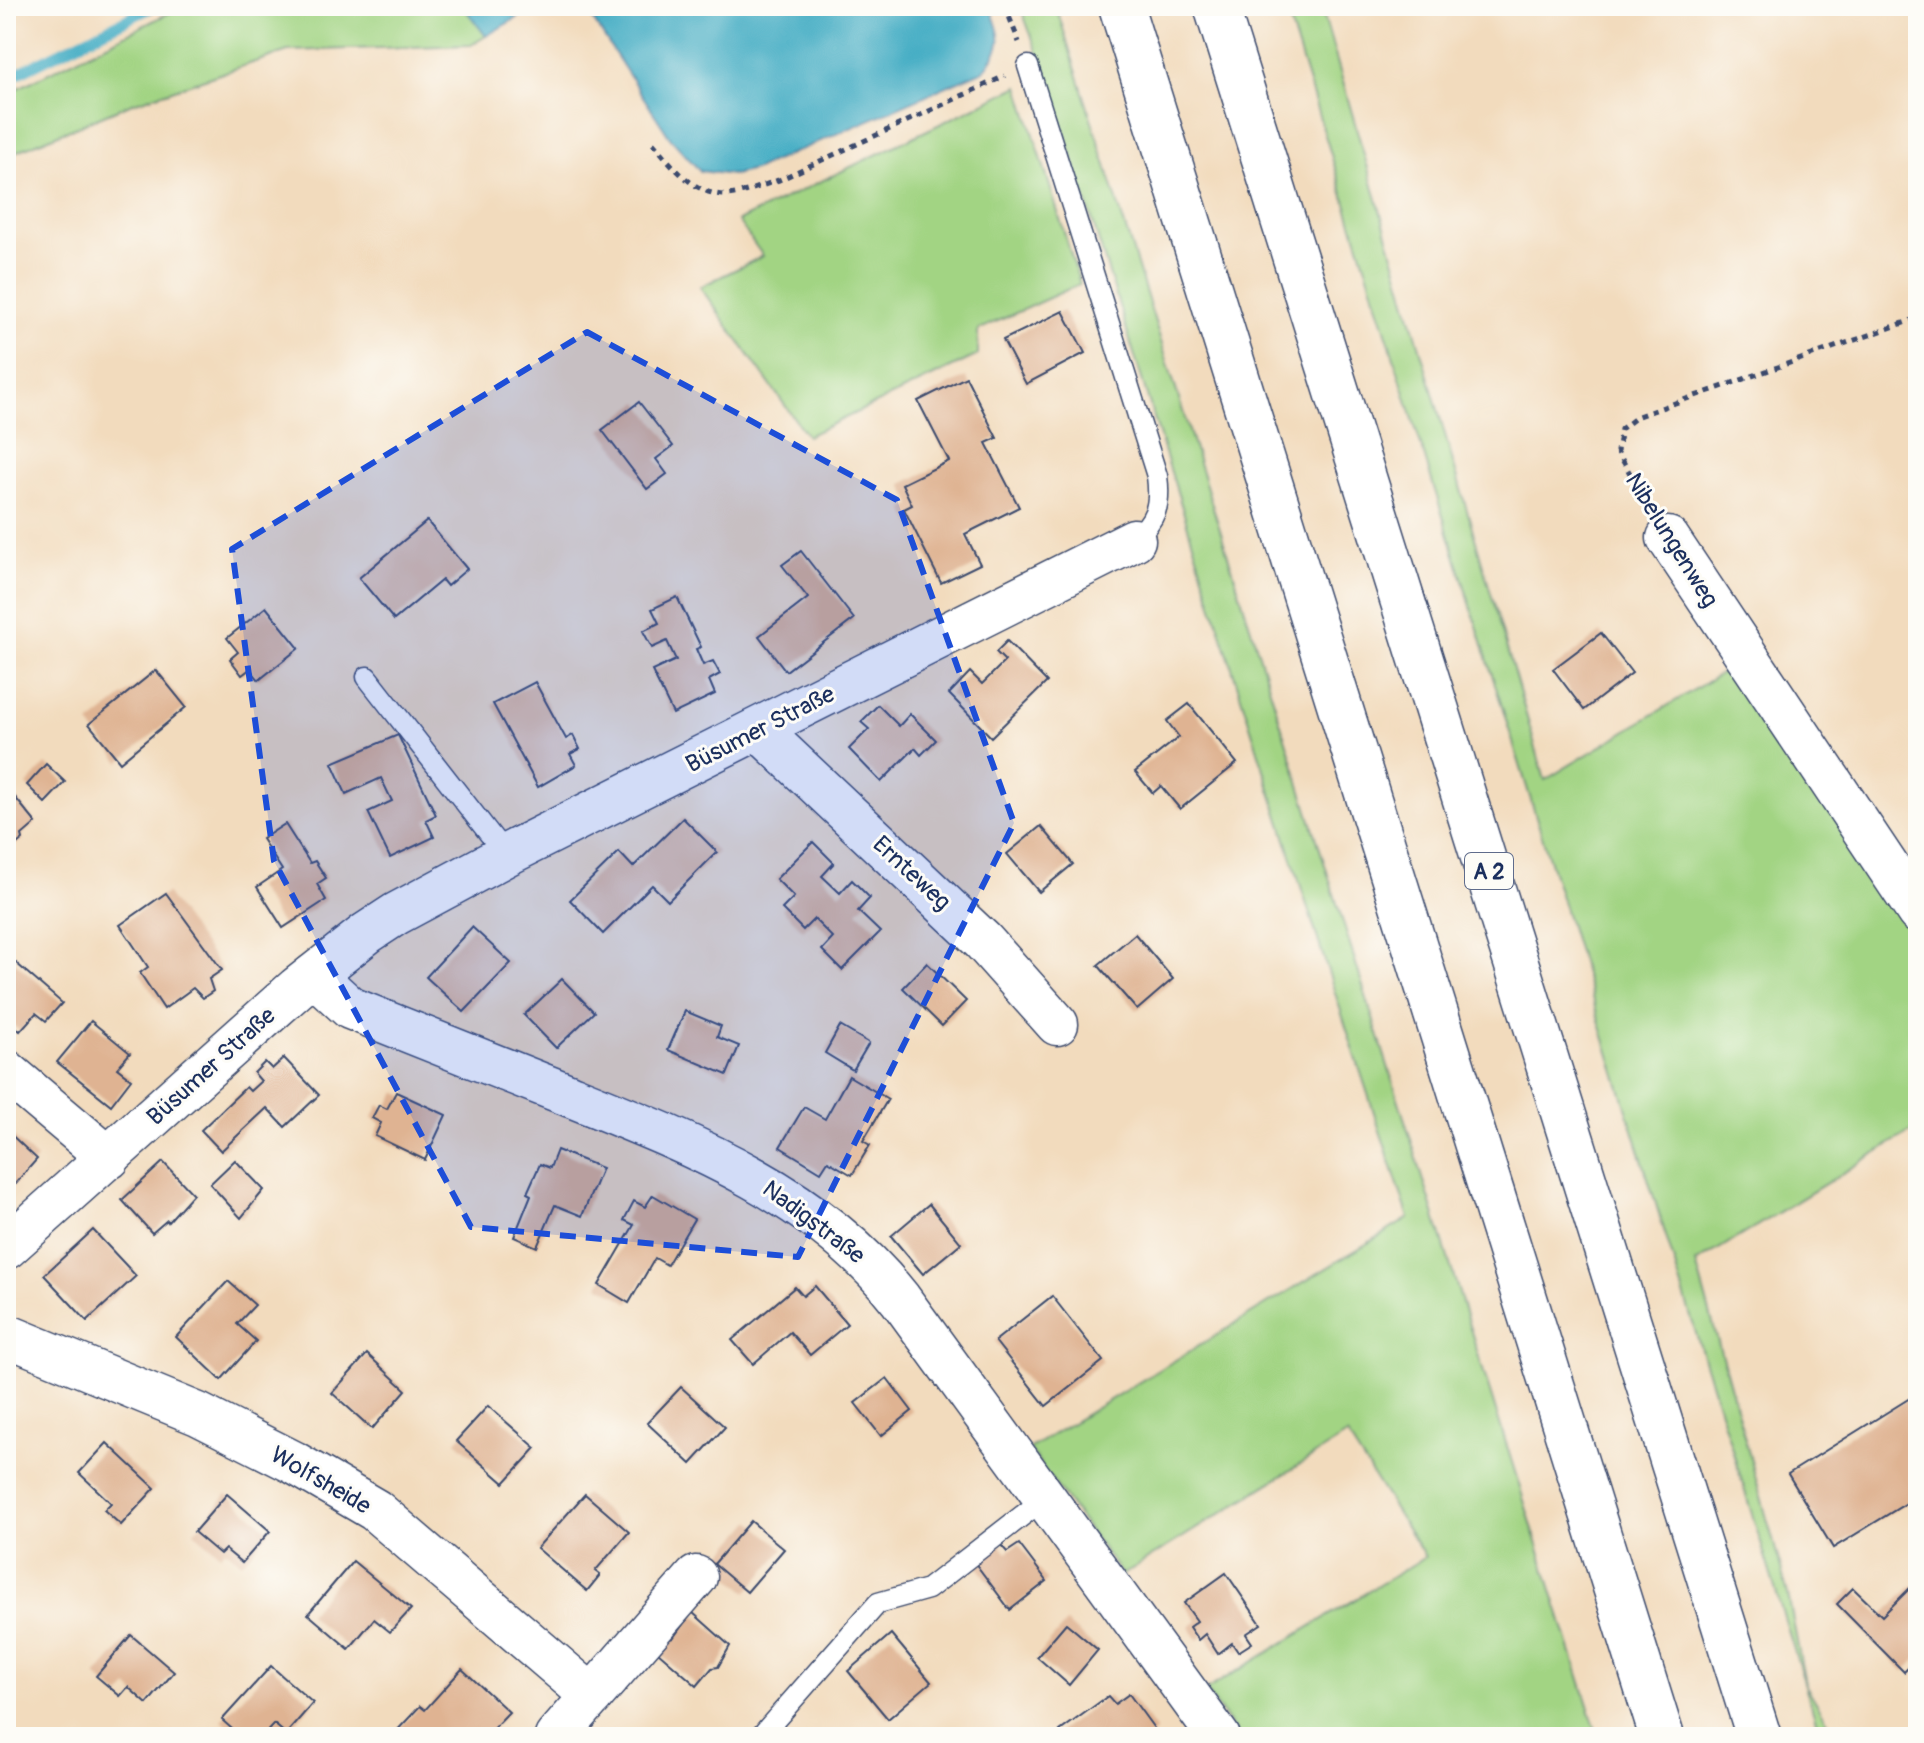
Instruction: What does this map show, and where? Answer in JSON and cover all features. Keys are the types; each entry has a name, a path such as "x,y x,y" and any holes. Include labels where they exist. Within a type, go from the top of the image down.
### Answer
{"highway":[{"path":"1121,6 1662,1737"},
{"name":"A 2","path":"1216,6 1759,1737"}],"street":[{"name":"Nibelungenweg","path":"1668,538 1918,912"},
{"name":"Büsumer Straße","path":"6,1248 314,975 396,914 506,855 1134,540"},
{"name":"Ernteweg","path":"759,730 983,941 1057,1024"},
{"name":"Nadigstraße","path":"314,975 350,1008 686,1144 758,1179 831,1229 885,1280 1219,1737"},
{"path":"6,1071 109,1158"},
{"name":"Wolfsheide","path":"6,1335 198,1414 293,1462 375,1510 592,1696"},
{"path":"556,1737 696,1577"}],"lane":[{"name":"Büsumer Straße","path":"1028,66 1157,476 1158,509 1150,525 1134,540"},
{"path":"367,677 506,855"},
{"path":"760,1737 878,1603 928,1589 1045,1498"}],"path":[{"path":"653,143 686,179 707,191 723,195 779,180 1028,66 1005,6"},
{"name":"Nibelungenweg","path":"1668,538 1617,451 1621,429 1638,416 1918,318"}],"highlighted area":[{"path":"587,332 897,500 1014,823 798,1257 471,1227 274,861 232,549"}],"green space":[{"path":"183,6 463,6 486,36 471,45 288,51 130,104 6,156 6,94"},
{"path":"1020,6 1056,6 1598,1737 1239,1737 1206,1690 1425,1557 1347,1435 1122,1575 1029,1449 1409,1218 1271,791 1047,77"},
{"path":"1285,6 1321,6 1545,780 1738,663 1918,937 1918,1127 1696,1263 1788,1594 1805,1684 1837,1737 1821,1737"},
{"path":"1019,86 1080,284 978,330 978,355 807,436 700,287 763,256 738,221"}],"water":[{"path":"463,6 537,6 486,36"},
{"path":"584,6 990,6 999,40 996,53 984,70 754,170 733,175 700,171 670,138"}],"building":[{"path":"1063,311 1085,353 1026,384 1003,340"},
{"path":"966,377 997,438 986,443 1019,507 965,534 980,564 941,583 904,509 912,505 902,484 949,461 918,401"},
{"path":"639,402 673,446 656,459 667,474 647,489 602,430"},
{"path":"427,521 467,569 447,586 442,580 394,620 359,578"},
{"path":"801,551 854,619 786,671 759,636 808,598 782,565"},
{"path":"677,597 701,647 696,649 703,665 713,661 720,674 709,680 715,694 673,714 652,671 676,660 667,641 652,648 643,631 659,623 652,609"},
{"path":"266,607 299,648 259,680 250,669 242,675 230,659 238,652 227,638"},
{"path":"1601,633 1632,673 1584,710 1553,669"},
{"path":"1007,641 1047,682 991,737 949,694 970,672 982,684 1005,661 996,652"},
{"path":"156,670 186,707 120,762 89,724"},
{"path":"535,682 566,739 573,735 580,749 570,754 576,765 538,787 493,704"},
{"path":"1189,704 1237,763 1180,809 1161,786 1153,793 1135,772 1179,737 1167,721"},
{"path":"878,705 899,726 910,714 936,740 921,755 915,748 881,782 849,749 869,729 861,722"},
{"path":"398,735 436,815 426,820 434,837 390,858 368,812 392,801 381,778 346,794 332,763"},
{"path":"46,764 65,782 45,803 27,785"},
{"path":"9,790 36,823 12,848 6,846 6,793"},
{"path":"683,818 717,852 668,901 652,885 603,934 570,900 619,852 633,867"},
{"path":"285,824 310,863 315,861 326,878 317,884 326,900 283,928 257,887 282,870 262,839"},
{"path":"1041,826 1073,864 1039,892 1007,854"},
{"path":"813,842 834,863 822,876 840,893 852,880 870,898 858,911 880,932 842,970 822,950 833,938 814,919 803,930 782,909 794,897 776,879"},
{"path":"166,893 222,970 209,979 213,991 203,998 193,988 164,1009 140,973 148,967 120,925"},
{"path":"472,927 511,963 464,1012 426,977"},
{"path":"1135,934 1173,979 1137,1010 1098,965"},
{"path":"8,956 62,1003 46,1021 36,1013 20,1031 6,1019"},
{"path":"927,963 966,1001 942,1026 903,988"},
{"path":"562,979 594,1012 556,1048 524,1015"},
{"path":"685,1011 721,1026 717,1037 739,1046 727,1075 668,1050"},
{"path":"91,1021 130,1053 117,1068 131,1079 111,1105 57,1062"},
{"path":"840,1026 869,1043 853,1070 825,1053"},
{"path":"284,1058 319,1095 285,1127 267,1108 221,1151 201,1130 246,1087 250,1091 261,1081 254,1073 265,1062 272,1069"},
{"path":"849,1076 888,1099 863,1141 870,1145 852,1175 828,1161 821,1172 780,1147 804,1107 825,1119"},
{"path":"396,1092 446,1115 425,1160 375,1136 381,1123 372,1118 379,1105 387,1109"},
{"path":"6,1130 37,1159 6,1194"},
{"path":"557,1150 602,1168 582,1216 555,1205 537,1247 514,1237 531,1195 527,1193 540,1164 550,1168"},
{"path":"235,1160 264,1190 241,1218 210,1184"},
{"path":"163,1162 193,1194 168,1222 152,1233 122,1200"},
{"path":"653,1195 694,1219 667,1265 655,1258 629,1303 599,1285 634,1225 624,1220 634,1201 645,1207"},
{"path":"929,1204 961,1243 923,1274 891,1236"},
{"path":"93,1230 136,1276 87,1321 44,1275"},
{"path":"228,1281 255,1305 237,1324 256,1341 221,1380 176,1337"},
{"path":"815,1286 847,1324 810,1355 790,1332 753,1364 732,1340 795,1287 803,1296"},
{"path":"1052,1296 1103,1361 1046,1406 995,1341"},
{"path":"367,1354 406,1390 372,1429 332,1393"},
{"path":"887,1378 912,1411 881,1436 855,1403"},
{"path":"681,1387 725,1427 691,1464 647,1423"},
{"path":"1918,1393 1918,1473 1910,1478 1918,1496 1833,1548 1788,1474"},
{"path":"488,1406 536,1448 504,1483 456,1441"},
{"path":"107,1443 155,1488 121,1525 104,1510 111,1503 79,1473"},
{"path":"227,1494 270,1531 242,1563 225,1549 220,1554 194,1532"},
{"path":"585,1494 629,1532 595,1571 600,1575 587,1591 537,1548"},
{"path":"751,1521 784,1549 747,1592 714,1564"},
{"path":"1000,1544 1007,1552 1019,1544 1047,1581 1010,1610 975,1563"},
{"path":"353,1561 411,1609 390,1632 374,1619 349,1649 308,1614"},
{"path":"1226,1573 1261,1624 1246,1634 1252,1643 1238,1652 1232,1643 1218,1654 1205,1634 1198,1640 1189,1627 1197,1621 1184,1603"},
{"path":"1913,1585 1918,1590 1918,1658 1904,1672 1837,1604 1853,1588 1882,1616"},
{"path":"692,1612 730,1646 718,1667 712,1668 697,1686 658,1652"},
{"path":"1066,1623 1098,1650 1069,1685 1037,1657"},
{"path":"891,1634 931,1682 888,1719 848,1671"},
{"path":"131,1635 174,1672 147,1704 128,1687 120,1696 96,1676"},
{"path":"271,1666 313,1703 286,1734 274,1724 262,1737 241,1737 222,1720"},
{"path":"462,1669 509,1712 485,1737 391,1737 420,1706 425,1710"},
{"path":"1129,1694 1156,1731 1149,1737 1064,1737 1060,1731 1108,1696 1115,1704"}],"waterway":[{"path":"6,79 154,6"}]}
